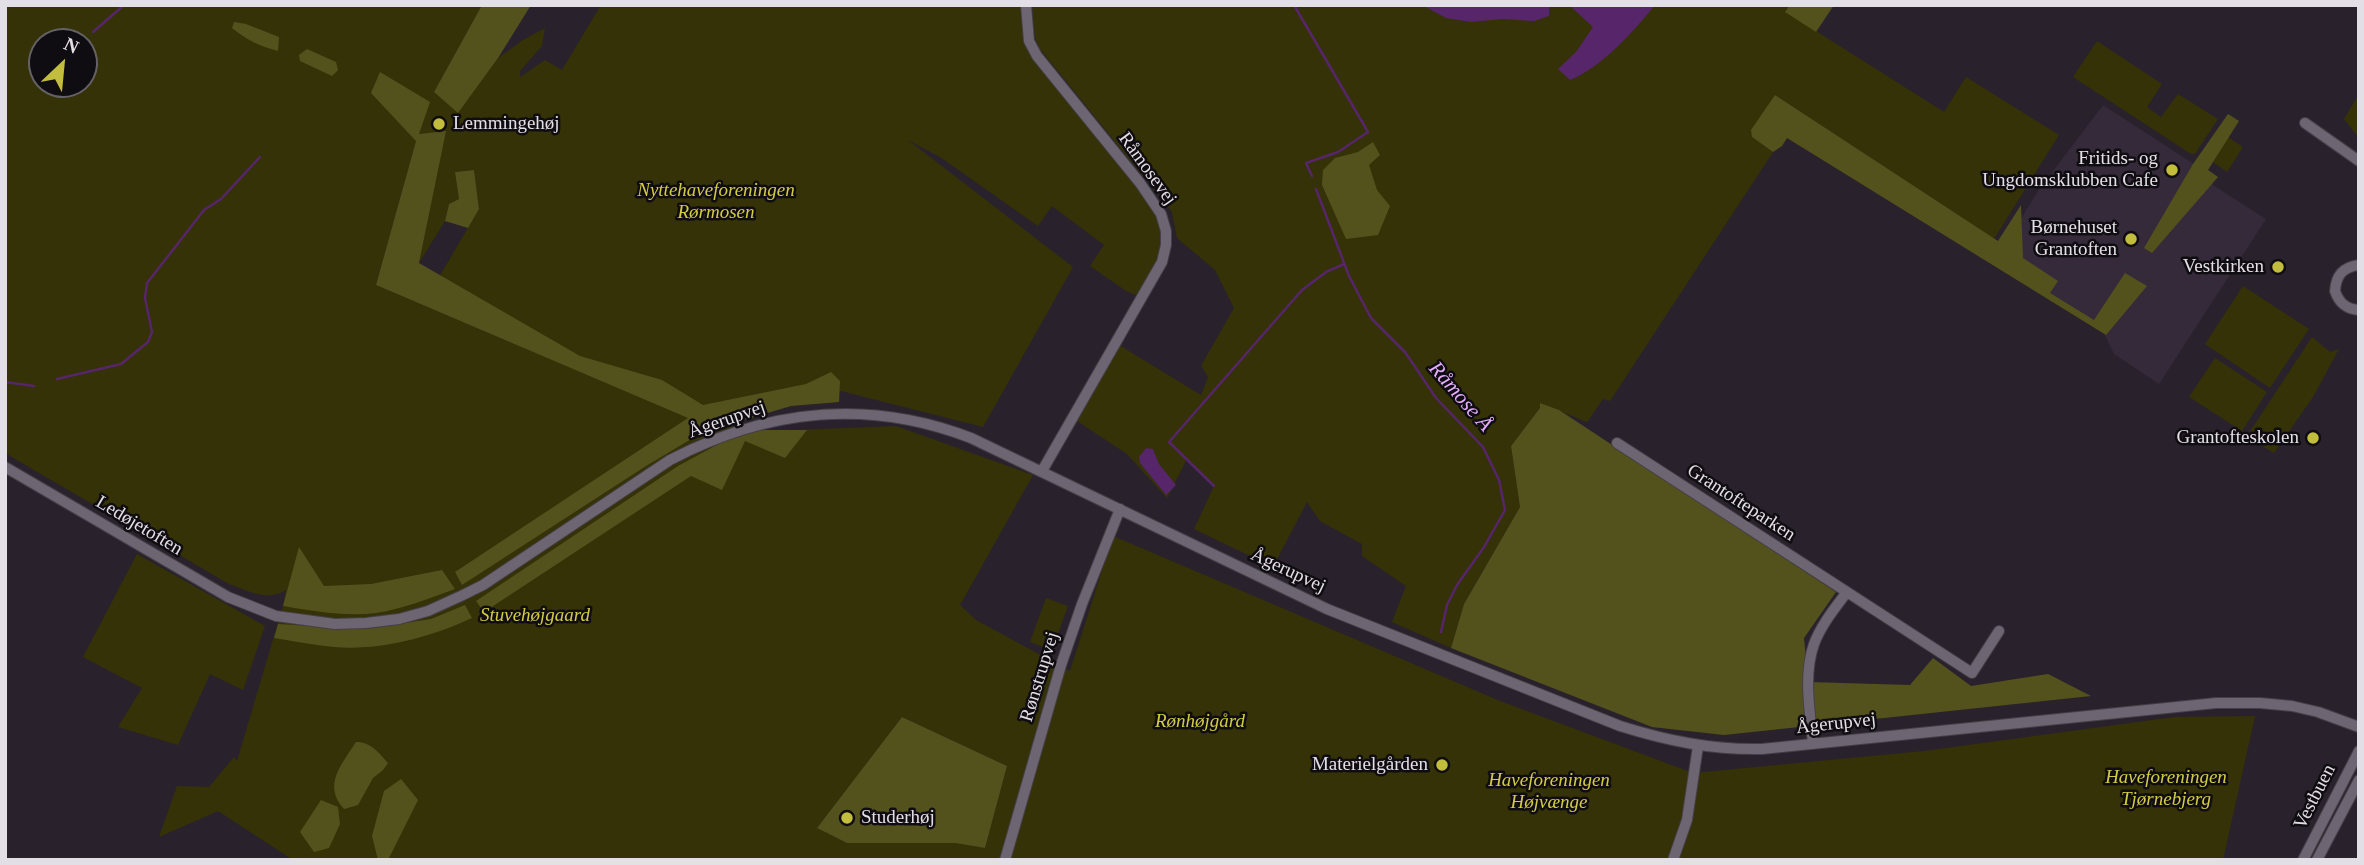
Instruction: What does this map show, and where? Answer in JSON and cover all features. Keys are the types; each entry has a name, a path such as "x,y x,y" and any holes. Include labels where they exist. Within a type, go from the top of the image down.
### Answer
{"street":[{"name":"Råmosevej","path":"1026,5 1029,41 1037,56 1140,183 1161,214 1166,231 1166,245 1161,262 1042,471"},
{"path":"2305,123 2359,161"},
{"path":"2359,265 2344,269 2339,275 2335,291 2343,304 2350,309 2359,310"},
{"name":"Ågerupvej","path":"257,610 276,616 335,624 399,619 428,611 484,585 670,460 699,445 736,431 804,415 845,413 878,415 940,426 1042,471 1326,609 1620,726 1698,746 1762,749 2216,703 2292,706 2359,727"},
{"name":"Grantofteparken","path":"1616,443 1972,673 1999,631"},
{"name":"Ledøjetoften","path":"5,467 199,582 257,610"},
{"name":"Rønstrupvej","path":"1005,860 1061,665 1120,509"},
{"path":"1813,744 1808,689 1809,664 1824,625 1847,592"},
{"path":"1673,860 1687,820 1698,746"},
{"name":"Vestbuen","path":"2303,860 2359,751"},
{"name":"Vestbuen","path":"2317,860 2359,780"}],"shaded area":[{"path":"482,5 531,5 498,58 458,113 434,92"},
{"path":"1422,5 1549,5 1549,16 1534,21 1502,19 1471,22 1446,18"},
{"path":"1569,5 1655,5 1605,58 1570,80 1558,69 1576,52 1593,27"},
{"path":"1790,5 1834,5 1816,32 1785,12"},
{"path":"234,22 279,37 278,51 243,36 232,28"},
{"path":"307,49 336,62 338,70 332,76 300,61 299,55"},
{"path":"380,72 430,102 419,134 446,131 419,263 580,356 662,380 703,405 806,384 831,372 840,381 839,402 791,406 703,432 462,585 455,572 688,418 376,285 416,141 371,93"},
{"path":"1775,95 1998,241 2021,205 2023,258 2058,281 2050,293 2094,320 2125,273 2147,286 2106,335 1787,138 1782,146 1773,152 1752,137 1751,130"},
{"name":"Børnehuset Grantoften","path":"2103,105 2206,172 2202,178 2266,219 2159,384 2114,354 2102,329 1996,260 2038,191"},
{"path":"2228,114 2239,121 2208,170 2218,177 2152,253 2144,248 2193,164"},
{"path":"1373,142 1380,155 1369,165 1377,190 1390,206 1378,235 1346,239 1322,185 1323,170 1335,158 1358,152"},
{"path":"474,170 479,209 468,228 445,221 449,204 459,199 455,172"},
{"path":"1540,403 1559,410 1836,592 1804,638 1808,682 1910,685 1933,658 1971,686 2048,674 2091,696 1724,735 1652,727 1451,648 1464,604 1520,507 1511,446 1540,408"},
{"path":"763,430 807,430 785,458 745,441 722,490 691,476 484,612 476,601 678,466 737,434"},
{"path":"1146,448 1153,449 1159,464 1176,485 1166,495 1140,463 1139,457"},
{"path":"299,547 324,586 371,584 442,570 455,589 376,613 341,614 283,606"},
{"path":"465,605 472,618 423,637 387,645 334,647 274,638 278,624 366,629 431,619"},
{"path":"902,717 1007,766 985,848 955,843 847,843 817,828"},
{"path":"356,742 370,746 388,763 373,778 358,805 344,809 338,800 334,783 340,767"},
{"path":"401,779 418,800 388,860 378,860 372,836 384,791"},
{"path":"321,800 338,807 340,824 329,848 314,852 300,832"}],"green space":[{"path":"5,5 482,5 434,92 458,112 498,58 545,28 542,46 520,71 520,77 545,60 562,70 601,5 1025,5 1026,43 1032,55 1157,216 1163,243 1157,262 1136,295 1126,291 1090,266 1104,245 1052,206 1038,226 940,157 908,140 1073,267 983,427 841,391 705,413 432,289 479,209 474,170 455,172 459,199 449,204 445,221 419,263 445,132 418,134 376,285 689,418 772,431 896,426 1033,475 960,605 976,620 1070,671 1113,536 1500,701 1693,773 1924,751 2174,717 2255,716 2223,860 293,860 218,811 159,837 177,786 209,787 234,757 237,761 283,606 286,590 265,595 229,584 5,453","holes":["902,717 1007,766 985,848 955,843 847,843 817,828"]},
{"path":"1032,5 1790,5 1786,12 1944,112 1966,77 2059,135 1994,239 1775,95 1752,137 1773,152 1610,401 1603,399 1587,422 1540,403 1540,408 1511,446 1520,507 1464,604 1451,648 1392,622 1406,586 1362,556 1362,544 1320,521 1307,502 1273,567 1194,529 1214,486 1187,459 1167,498 1127,454 1077,421 1119,345 1201,395 1208,377 1201,366 1234,308 1215,270 1177,238 1172,212 1040,49 1035,38"},
{"path":"2097,41 2162,84 2147,107 2161,117 2178,94 2218,119 2195,154 2191,154 2073,77"},
{"path":"2359,94 2359,138 2344,119"},
{"path":"2228,137 2243,147 2227,172 2213,162"},
{"path":"2243,286 2309,329 2270,388 2205,344"},
{"path":"2312,337 2330,352 2339,349 2313,397 2274,453 2247,436"},
{"path":"2215,358 2267,392 2242,431 2189,397"},
{"path":"137,554 265,626 243,690 210,674 178,745 118,727 142,688 83,657"},
{"path":"1046,598 1068,606 1052,650 1030,642"}],"waterway":[{"path":"98,28 124,5"},
{"name":"Råmose Å","path":"1294,5 1368,132 1338,152 1306,163 1312,176"},
{"path":"57,379 121,364 148,342 152,332 145,298 147,283 204,210 221,199 260,157"},
{"name":"Råmose Å","path":"1316,189 1349,276 1371,318 1405,352 1436,398 1483,447 1499,480 1505,510 1484,547 1457,585 1447,605 1441,632"},
{"path":"1214,486 1169,442 1302,290 1326,272 1344,264"},
{"path":"5,382 34,386"}],"place":[{"name":"Lemmingehøj","path":"439,124"},
{"name":"Fritids- og Ungdomsklubben Cafe","path":"2172,170"},
{"name":"Børnehuset Grantoften","path":"2131,239"},
{"name":"Vestkirken","path":"2278,267"},
{"name":"Grantofteskolen","path":"2313,438"},
{"name":"Materielgården","path":"1442,765"},
{"name":"Studerhøj","path":"847,818"}],"park label":[{"name":"Nyttehaveforeningen Rørmosen","path":"716,202"},
{"name":"Stuvehøjgaard","path":"535,616"},
{"name":"Rønhøjgård","path":"1200,722"},
{"name":"Haveforeningen Tjørnebjerg","path":"2166,789"},
{"name":"Haveforeningen Højvænge","path":"1549,792"}]}
